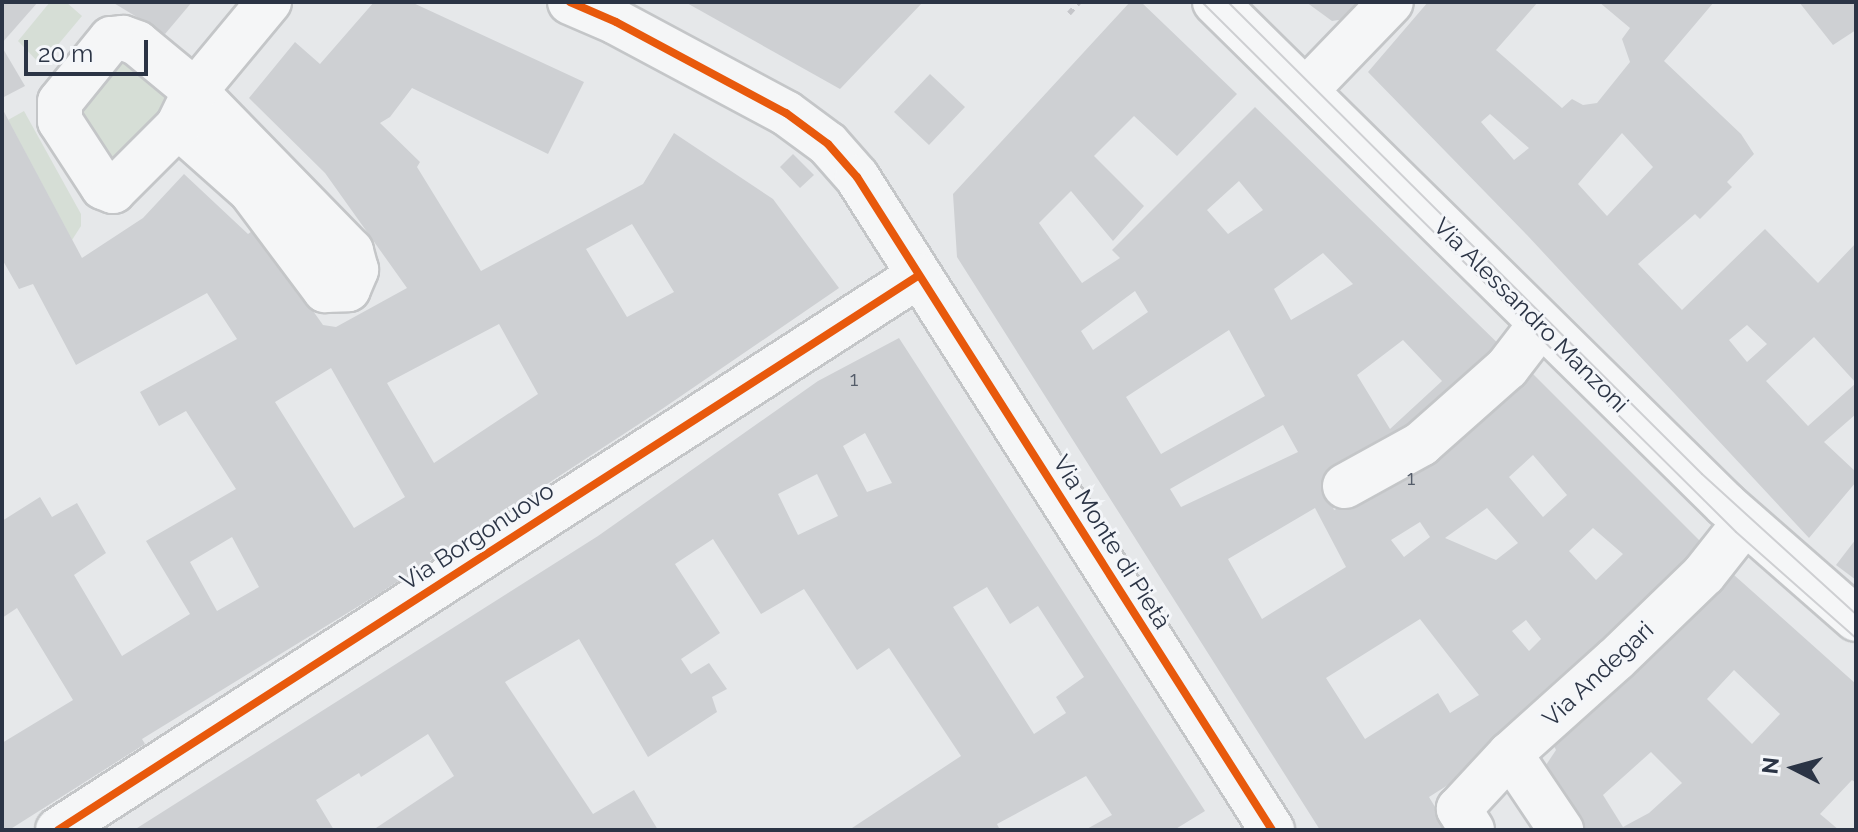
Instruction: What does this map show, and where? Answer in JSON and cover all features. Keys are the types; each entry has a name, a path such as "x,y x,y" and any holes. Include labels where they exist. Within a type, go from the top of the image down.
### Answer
{"street":[{"path":"186,109 269,2"},
{"name":"Via Monte di Pietà","path":"570,2 616,22 786,113 828,144 857,177 1265,828"},
{"name":"Via Alessandro Manzoni","path":"1215,2 1540,325 1745,522 1856,619"},
{"path":"1306,90 1391,2"},
{"name":"Via Borgonuovo","path":"58,830 918,276"},
{"path":"1345,486 1421,444 1507,368 1540,325"},
{"name":"Via Andegari","path":"1472,830 1459,809 1510,754 1616,659 1694,583 1745,522"},
{"path":"1510,754 1561,830"}],"path":[{"path":"1069,13 1079,2"}],"shaded area":[{"path":"50,2 66,2 82,16 41,65 18,41"},
{"path":"123,57 167,95 169,102 111,163 74,106"},
{"path":"24,111 81,214 81,226 72,240 8,120"}],"building":[{"path":"2,2 38,2 2,43"},
{"path":"112,2 192,2 165,34"},
{"path":"374,2 411,2 584,82 548,154 412,88 390,117 380,123 420,162 417,167 481,271 643,184 674,133 773,199 839,288 662,409 380,593 142,739 145,744 9,830 2,830 2,743 73,700 17,608 2,618 2,521 40,497 52,517 77,503 106,553 74,575 122,656 190,614 146,541 236,489 186,411 159,426 140,392 237,339 207,293 76,365 33,284 19,289 2,259 2,108 82,258 143,218 184,174 248,234 255,229 323,325 336,327 407,288 325,173 249,98 295,42 320,64","holes":["632,224 674,292 627,317 586,249","499,324 538,394 434,463 387,383","331,368 405,497 354,528 275,402","232,537 259,587 217,611 190,562"]},
{"path":"685,2 923,2 840,89"},
{"path":"1130,2 1141,2 1237,94 1177,156 1134,116 1094,156 1144,206 1113,241 1071,191 1039,223 1082,283 1120,258 1112,250 1255,107 1511,356 1325,486 1334,510 1365,496 1526,367 1706,547 1495,755 1429,797 1449,830 1320,830 957,257 953,194","holes":["1239,181 1263,210 1228,234 1207,210","1323,253 1353,284 1291,320 1274,289","1135,291 1148,312 1093,350 1081,331","1229,330 1265,396 1161,454 1126,397","1403,340 1442,381 1390,429 1357,375","1283,425 1298,452 1181,507 1170,489","1533,455 1567,495 1543,517 1509,477","1315,508 1346,567 1262,619 1228,559","1487,508 1518,543 1496,560 1445,538","1420,522 1430,537 1404,557 1391,540","1593,528 1623,554 1596,580 1569,551","1420,619 1479,695 1450,713 1438,693 1365,739 1326,678","1526,620 1541,639 1529,651 1512,631"]},
{"path":"1306,2 1365,2 1345,19 1332,21"},
{"path":"1428,2 1538,2 1496,50 1562,108 1572,99 1583,105 1597,103 1630,62 1622,39 1630,28 1599,2 1714,2 1664,61 1741,134 1754,154 1727,182 1732,187 1700,219 1695,214 1638,264 1682,310 1765,229 1818,283 1856,243 1856,383 1856,414 1824,442 1856,472 1856,482 1809,538 1527,235 1368,72","holes":["1490,114 1529,148 1514,160 1481,122","1622,133 1653,167 1607,216 1578,184","1747,325 1767,344 1747,362 1729,340","1814,337 1856,383 1808,426 1766,381"]},
{"path":"1799,2 1856,2 1856,30 1833,45"},
{"path":"2,47 25,86 2,98"},
{"path":"930,74 965,107 929,145 894,112"},
{"path":"793,154 814,175 800,188 780,167"},
{"path":"899,338 1205,811 1174,830 1085,830 1112,815 1086,776 997,824 1000,830 849,830 961,756 889,648 857,670 804,589 761,614 713,539 675,564 720,633 681,659 691,674 709,663 727,689 712,697 717,712 648,757 579,639 505,682 593,814 634,790 658,830 373,830 454,776 428,734 361,777 359,773 316,800 334,830 134,830 598,536 818,381","holes":["865,433 892,483 867,492 843,446","817,474 838,516 798,535 778,494","987,587 1010,624 1038,606 1084,677 1056,697 1066,713 1034,734 953,607"]},
{"path":"1856,539 1856,580 1836,565"},
{"path":"1734,575 1856,684 1856,783 1852,780 1820,814 1839,830 1579,830 1542,771 1556,750 1554,746","holes":["1734,670 1780,714 1752,744 1707,699","1651,752 1682,783 1649,813 1623,827 1603,795"]}],"tram line":[{"path":"1202,2 1736,532 1856,638"},
{"path":"1228,2 1702,474 1856,614"}],"cycle path":[{"path":"570,2 616,22 786,113 828,144 857,177 1272,830"},
{"path":"58,830 918,276"}]}
